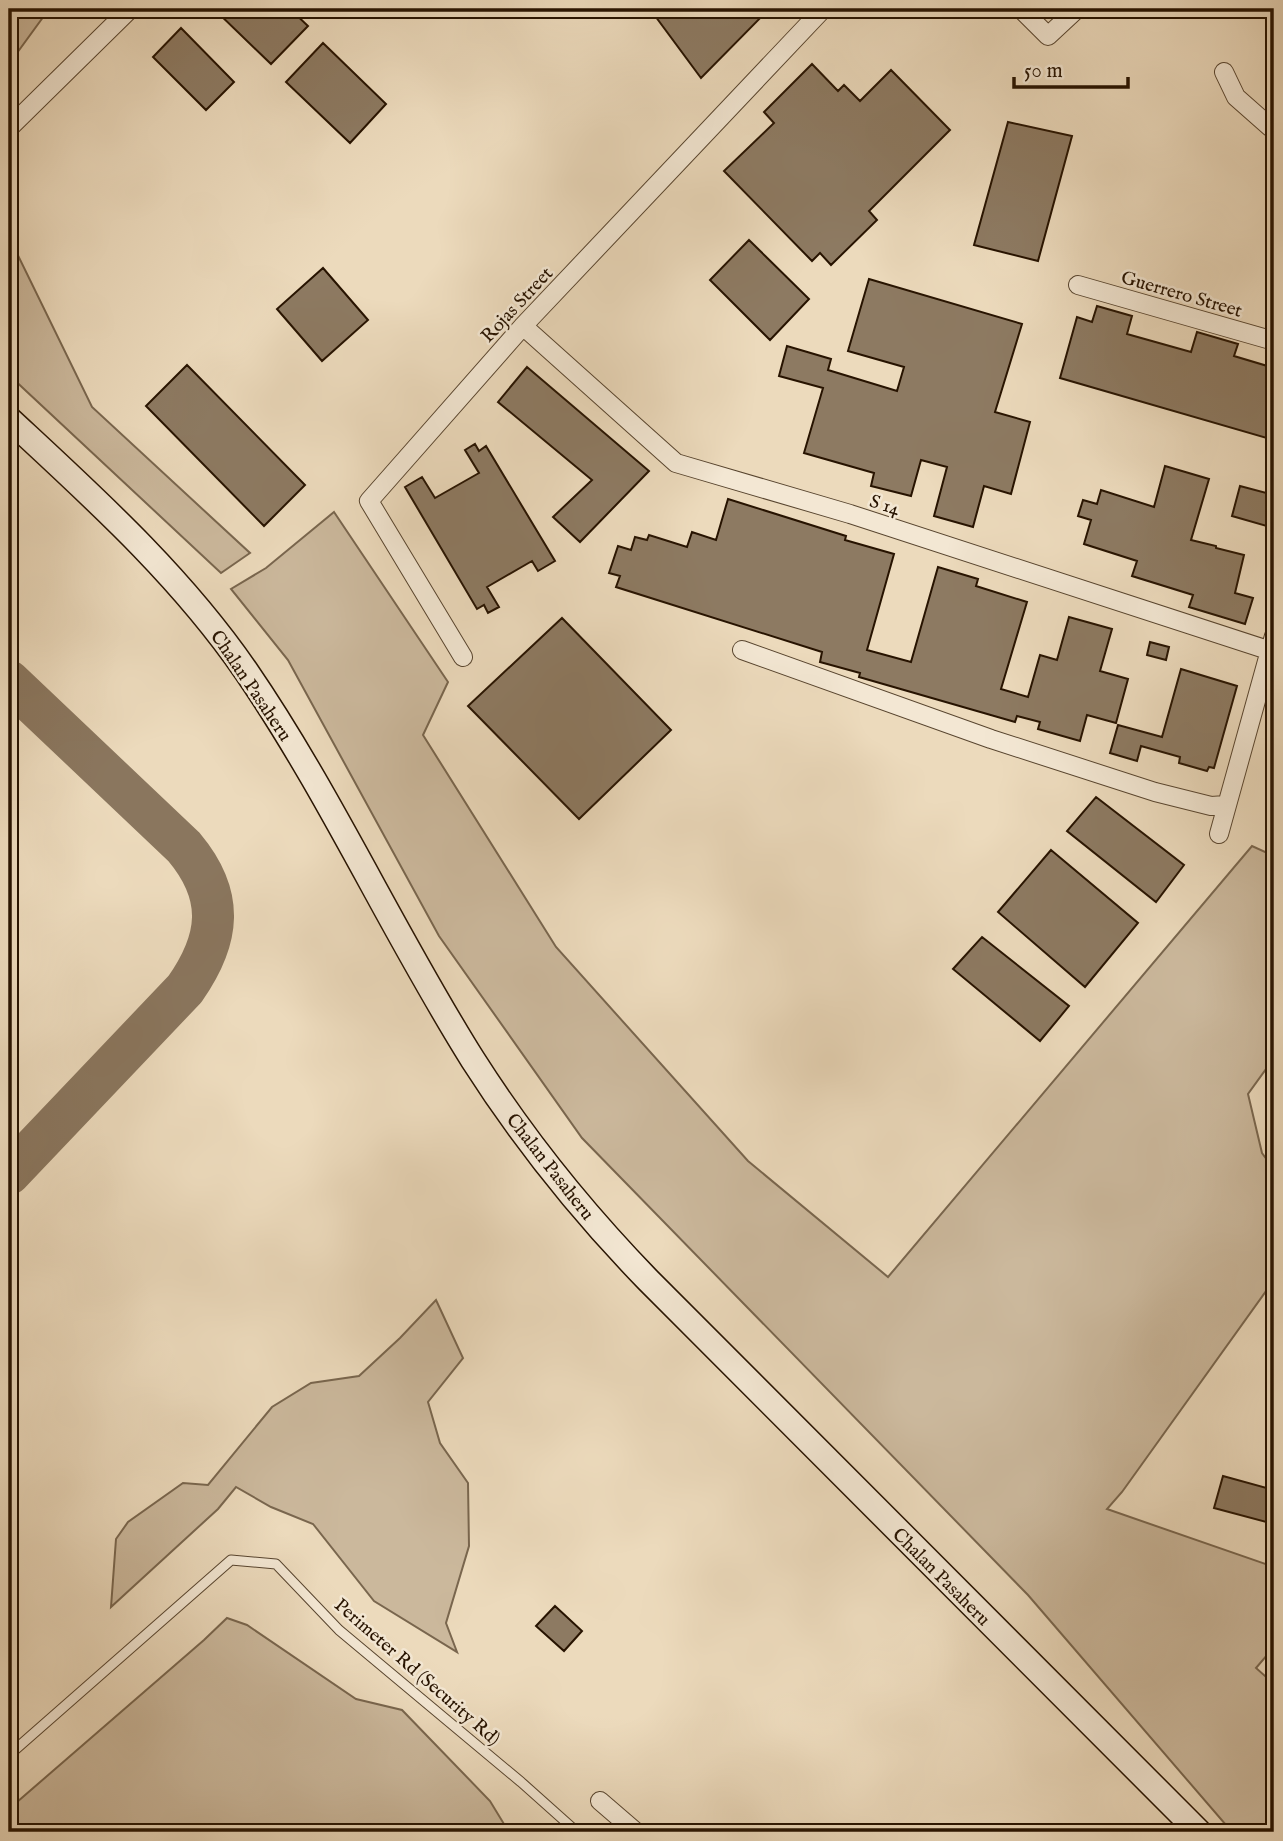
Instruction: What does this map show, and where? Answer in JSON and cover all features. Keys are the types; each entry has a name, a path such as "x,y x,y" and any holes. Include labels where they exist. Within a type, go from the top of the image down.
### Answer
{"main road":[{"name":"Chalan Pasaheru","path":"9,419 150,554 226,644 289,739 473,1059 523,1134 582,1209 657,1290 1199,1832"}],"street":[{"path":"9,128 130,9"},
{"name":"Rojas Street","path":"463,657 369,501 523,326 823,9"},
{"path":"1021,9 1048,36 1077,9"},
{"path":"1224,72 1236,97 1274,129"},
{"name":"Guerrero Street","path":"1078,285 1274,341"},
{"name":"S 14","path":"523,326 676,463 850,514 1273,646"},
{"path":"1219,834 1273,646"},
{"path":"742,650 991,739 1142,788 1211,806 1226,805"},
{"path":"600,1801 636,1832"}],"lane":[{"name":"Perimeter Rd (Security Rd)","path":"9,1755 231,1560 276,1564 339,1630 522,1782 577,1832"}],"shaded area":[{"path":"9,9 49,9 9,64"},
{"path":"9,237 92,407 250,553 221,573 9,375"},
{"path":"334,512 448,682 423,735 556,947 748,1161 888,1277 1252,846 1274,856 1274,1058 1248,1094 1262,1153 1274,1169 1274,1280 1122,1492 1107,1509 1274,1567 1274,1647 1256,1668 1274,1684 1274,1832 1232,1832 1028,1595 582,1138 439,936 288,660 231,589 266,568"},
{"path":"436,1300 463,1358 428,1402 440,1443 468,1483 469,1546 446,1623 457,1652 374,1601 313,1524 271,1507 236,1487 218,1509 111,1607 116,1539 128,1522 183,1483 208,1485 272,1407 311,1383 359,1376"},
{"path":"227,1618 247,1625 356,1699 402,1710 490,1801 504,1824 501,1832 9,1832 9,1809"}],"building":[{"path":"214,9 290,9 308,26 271,64"},
{"path":"650,9 769,9 701,78"},
{"path":"181,28 234,82 206,110 153,57"},
{"path":"323,43 386,104 350,143 286,82"},
{"path":"812,64 838,91 844,85 860,101 891,70 950,130 869,211 877,220 831,265 820,253 812,261 724,171 774,123 764,112"},
{"path":"1008,122 1072,136 1038,261 974,245"},
{"path":"749,240 809,299 770,340 710,280"},
{"path":"323,268 368,320 322,361 277,309"},
{"path":"869,279 1022,324 995,412 1030,422 1011,494 984,486 973,527 934,516 947,467 921,460 911,496 871,486 874,473 804,453 823,388 779,376 787,346 831,359 828,370 897,391 904,367 848,351"},
{"path":"1097,306 1132,316 1127,334 1191,352 1197,332 1238,344 1234,356 1274,368 1274,440 1060,378 1077,317 1092,322"},
{"path":"187,365 305,485 264,526 146,406"},
{"path":"527,367 649,471 580,542 553,517 592,480 498,402"},
{"path":"475,444 479,451 486,446 555,561 538,571 532,561 487,587 499,607 488,613 484,605 477,609 405,487 422,477 435,498 479,473 465,450"},
{"path":"1165,466 1209,479 1191,540 1244,555 1235,593 1253,598 1245,624 1189,607 1193,595 1132,576 1137,561 1084,544 1091,520 1078,516 1083,500 1097,504 1101,490 1154,507"},
{"path":"1240,486 1274,495 1274,528 1232,516"},
{"path":"728,499 846,536 845,540 894,554 867,650 911,662 938,567 978,579 976,586 1027,602 1001,689 1028,697 1040,655 1057,660 1069,617 1112,629 1100,671 1128,679 1116,723 1087,715 1080,741 1038,729 1040,722 1017,716 1015,722 859,677 860,673 820,662 822,652 616,587 620,576 609,573 618,546 631,550 635,537 647,540 649,535 687,547 692,532 716,540"},
{"path":"562,618 671,730 579,819 468,706"},
{"path":"1150,642 1169,647 1166,660 1147,655"},
{"path":"1181,669 1237,686 1214,768 1209,767 1207,771 1179,763 1180,757 1141,746 1137,761 1110,753 1118,725 1162,737"},
{"path":"1096,797 1184,865 1156,902 1067,831"},
{"path":"1051,850 1138,923 1085,987 998,912"},
{"path":"982,937 1069,1006 1040,1041 953,969"},
{"path":"1223,1476 1274,1490 1274,1524 1214,1508"},
{"path":"555,1606 582,1631 564,1651 536,1626"}],"taxiway":[{"path":"9,681 184,847 206,883 212,900 213,918 205,953 185,989 9,1174"}]}
